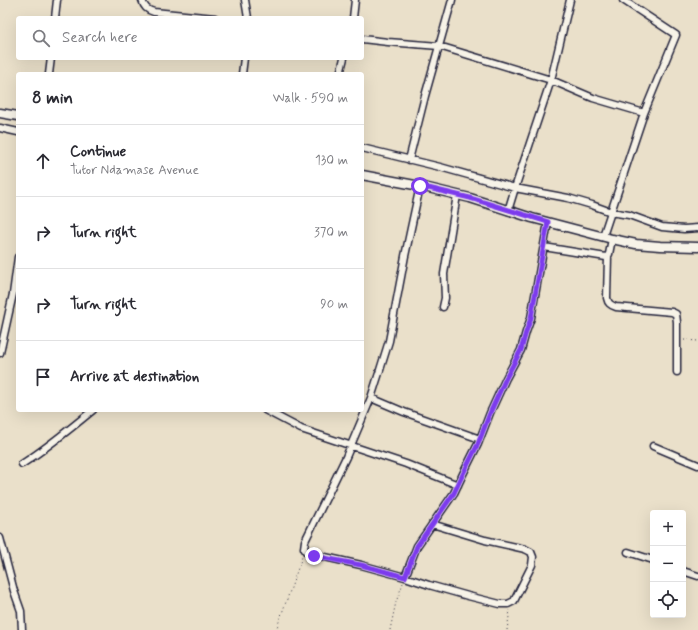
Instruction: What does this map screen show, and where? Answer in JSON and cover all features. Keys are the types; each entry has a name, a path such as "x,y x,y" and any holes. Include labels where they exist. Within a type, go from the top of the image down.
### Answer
{"street":[{"path":"55,16 57,0"},
{"path":"142,0 144,6 148,10 154,12 195,16"},
{"path":"245,0 248,16"},
{"path":"353,16 355,0"},
{"path":"409,160 452,0"},
{"path":"508,211 551,80 570,0"},
{"path":"603,236 644,114 676,35 623,0"},
{"path":"364,39 439,46 551,80 593,98 644,114"},
{"path":"49,72 51,60"},
{"path":"242,72 244,60"},
{"path":"340,72 344,60"},
{"path":"0,113 16,116"},
{"path":"0,128 16,132"},
{"path":"364,149 515,188 568,198 611,212 629,215 662,227 684,229 698,228"},
{"path":"364,175 457,195 508,211 612,239 636,244 698,247"},
{"path":"420,186 404,256 389,341 371,398 304,546 305,551 314,556 361,565 500,604 505,605 512,603 532,565 533,557 531,552 525,549 485,540 432,524"},
{"path":"443,306 445,298 444,274 457,195"},
{"path":"405,577 417,546 454,493 480,439 506,378 521,350 531,318 548,222"},
{"path":"612,239 608,256 609,304 616,307 674,313 677,316 677,372"},
{"path":"544,246 604,257 608,256"},
{"path":"0,353 13,294 16,272"},
{"path":"371,398 404,412 480,439"},
{"path":"22,464 58,439 91,412"},
{"path":"269,412 301,429 406,464 458,485"},
{"path":"653,446 698,465"},
{"path":"0,538 21,611 22,630"},
{"path":"628,552 650,559"},
{"path":"686,572 698,576"}],"path":[{"path":"677,340 698,340"},
{"path":"276,630 305,551"},
{"path":"390,630 396,602 405,577"},
{"path":"507,630 512,603"}],"route":[{"path":"314,556 361,565 405,577 417,546 454,493 478,444 506,378 521,350 531,318 548,222 470,198 420,186"}]}
